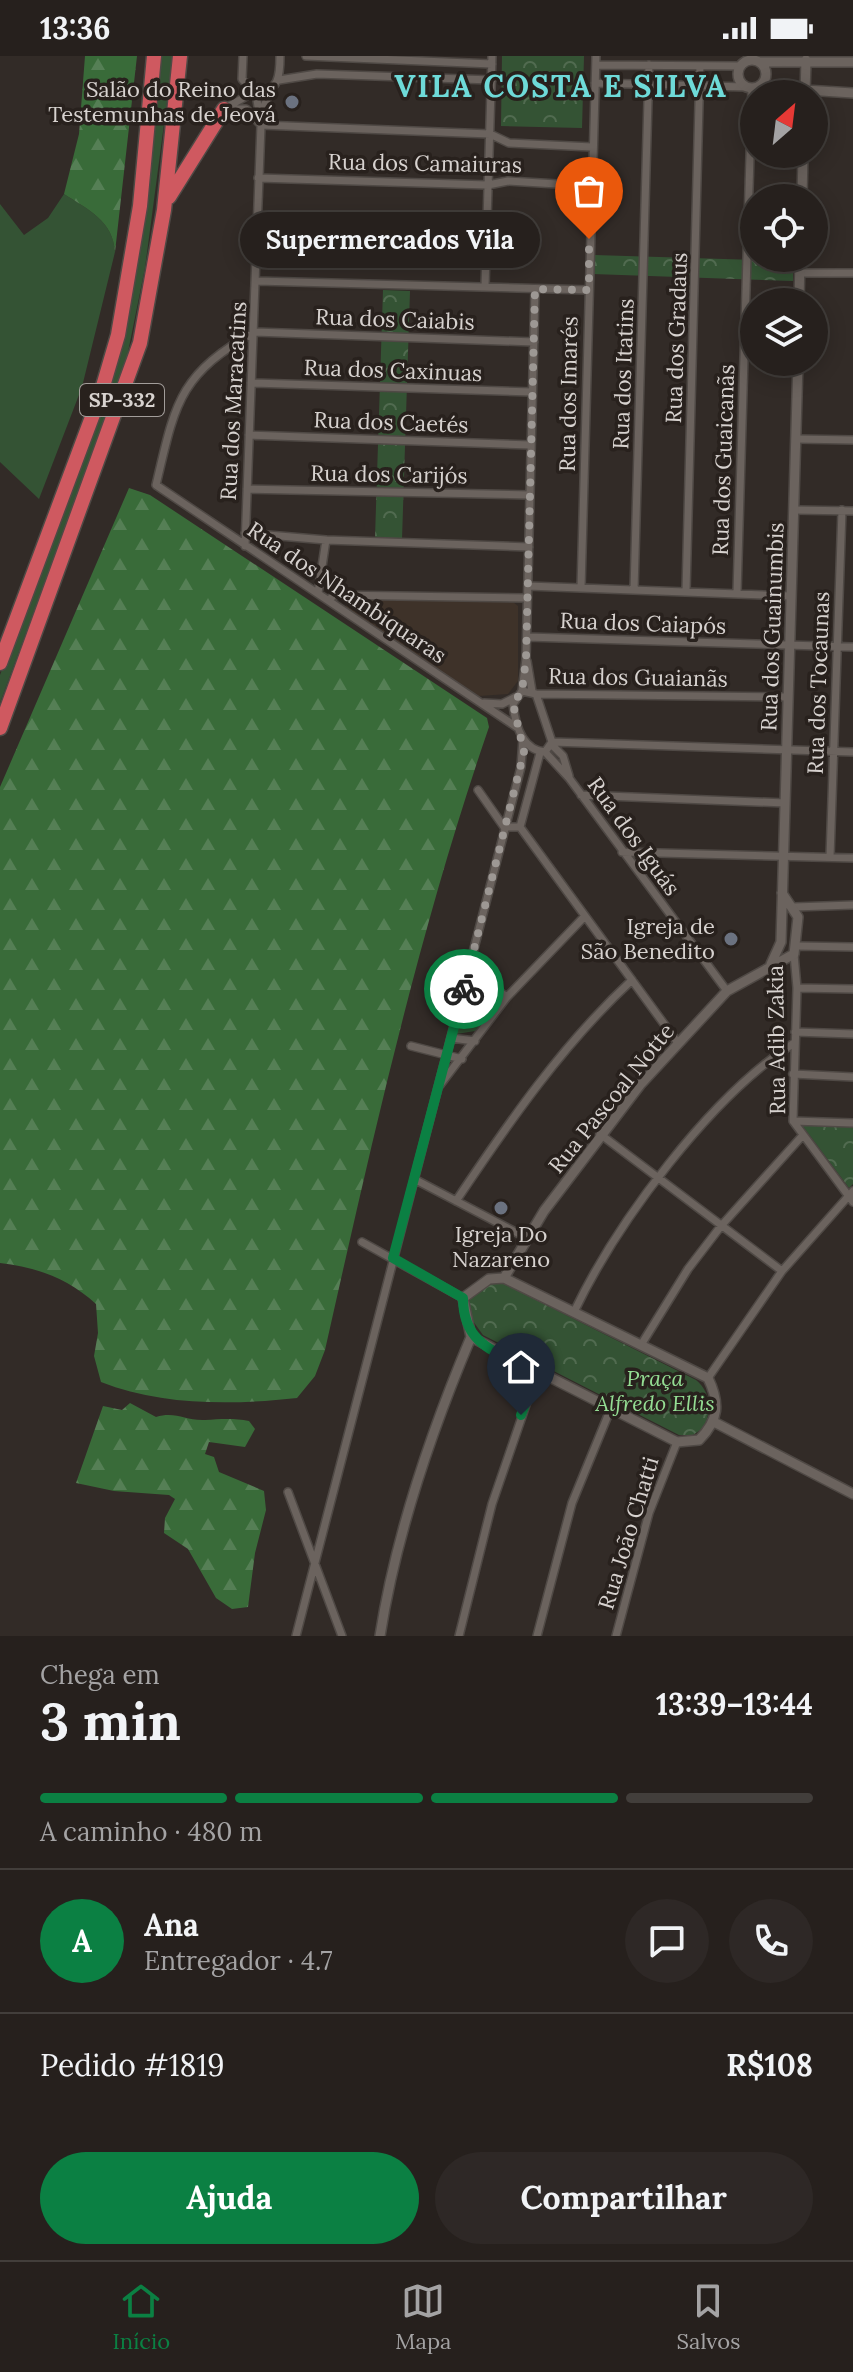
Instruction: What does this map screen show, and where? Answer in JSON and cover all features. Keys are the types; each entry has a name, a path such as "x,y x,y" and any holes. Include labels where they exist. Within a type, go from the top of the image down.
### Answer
{"highway":[{"name":"SP-332","path":"0,663 101,393 118,335 138,220 154,56"},
{"name":"SP-332","path":"0,728 140,343 164,210 180,56"},
{"path":"164,210 175,184 224,109"}],"street":[{"name":"Rua dos Maracatins","path":"243,56 242,79 254,93 261,113 245,546"},
{"path":"280,56 279,80 317,74 492,80"},
{"path":"306,56 492,60 485,287"},
{"path":"317,74 318,58"},
{"path":"596,60 700,66 752,60 853,62"},
{"name":"Rua dos Imarés","path":"581,588 590,186 596,60"},
{"path":"743,80 739,77 752,60"},
{"path":"752,60 767,74 760,80"},
{"path":"805,80 806,60"},
{"name":"Rua dos Itatins","path":"634,590 649,85 646,75 649,65"},
{"name":"Rua dos Gradaus","path":"686,591 700,66"},
{"name":"Rua dos Maracatins","path":"261,113 279,80"},
{"path":"595,83 740,87"},
{"path":"224,109 254,93 271,90"},
{"path":"828,93 853,93"},
{"path":"224,109 246,109 261,125 490,134 509,143 592,147"},
{"name":"Rua dos Guaicanãs","path":"737,593 750,168"},
{"name":"Rua dos Camaiuras","path":"258,178 488,185 508,181 590,186"},
{"path":"256,228 487,235"},
{"path":"799,288 800,273 853,273"},
{"path":"257,281 589,290"},
{"path":"296,1636 521,767 523,738 513,704 519,694 526,659 535,289"},
{"name":"Rua dos Caiabis","path":"255,332 534,342"},
{"name":"Rua dos Nhambiquaras","path":"255,332 225,348 181,393 156,485 518,728"},
{"name":"Rua dos Guainumbis","path":"771,964 781,942 798,376"},
{"name":"Rua dos Caxinuas","path":"251,383 532,392"},
{"name":"Rua dos Caetés","path":"249,435 531,445"},
{"path":"797,439 853,440"},
{"name":"Rua dos Carijós","path":"247,489 530,495"},
{"path":"795,510 853,511"},
{"name":"Rua dos Tocaunas","path":"830,857 842,510"},
{"path":"245,533 326,540 529,547"},
{"path":"318,593 326,540"},
{"path":"528,586 791,596"},
{"path":"328,600 335,595 527,598"},
{"name":"Rua dos Caiapós","path":"527,637 853,647"},
{"name":"Rua dos Iguás","path":"526,659 534,693 547,717 552,744 563,756 569,778"},
{"path":"478,702 502,704 519,694"},
{"name":"Rua dos Guaianãs","path":"519,694 788,697"},
{"name":"Rua dos Iguás","path":"523,738 569,778 727,991"},
{"path":"520,827 542,752 552,744 853,752"},
{"path":"478,790 504,827"},
{"path":"581,795 785,803"},
{"path":"504,827 520,827"},
{"path":"520,827 678,1043"},
{"path":"622,852 853,858"},
{"path":"782,893 798,917 795,950"},
{"path":"794,907 853,905"},
{"path":"439,1087 507,997 585,916"},
{"path":"771,964 795,950 853,947"},
{"name":"Rua Adib Zakia","path":"795,950 797,988 793,1121 852,1196"},
{"name":"Rua Pascoal Notte","path":"504,1278 527,1238 600,1134 727,991 771,964"},
{"path":"468,970 507,997"},
{"path":"456,1201 516,1112 558,1058 632,980"},
{"path":"797,988 853,989"},
{"path":"795,1032 853,1034"},
{"path":"451,1038 466,1043 475,1041"},
{"path":"574,1312 632,1216 696,1132 748,1080 794,1043"},
{"path":"411,1046 462,1059"},
{"path":"793,1074 853,1077"},
{"path":"793,1121 853,1123"},
{"path":"600,1134 782,1271"},
{"path":"641,1345 688,1269 721,1226 803,1135"},
{"path":"414,1179 527,1238"},
{"path":"708,1378 782,1271 852,1196"},
{"path":"362,1242 463,1298"},
{"path":"504,1278 708,1378 715,1392 714,1422 699,1440 677,1442 537,1373 471,1337 466,1325 463,1298 489,1279 504,1278"},
{"path":"372,1636 381,1631 431,1437 471,1337"},
{"path":"459,1636 492,1504 537,1373"},
{"path":"537,1636 572,1503 611,1408"},
{"path":"714,1422 853,1494"},
{"name":"Rua João Chatti","path":"616,1636 649,1513 677,1442"},
{"path":"288,1492 342,1636"}],"shaded area":[{"path":"346,599 513,602 518,606 518,681 508,694 479,696 346,608"}],"green space":[{"path":"85,56 137,56 115,252 105,224 64,194 79,134"},
{"path":"161,56 173,56 145,268 126,362 0,703 0,675 126,324 138,263"},
{"path":"502,56 584,56 582,128 501,126"},
{"path":"64,194 105,224 115,252 82,387 39,499 0,462 0,204 24,235 48,218"},
{"path":"594,255 740,259 740,272 793,272 793,281 593,274"},
{"path":"383,290 410,291 402,539 375,538"},
{"path":"129,488 150,495 487,718 489,727 419,958 325,1350 315,1376 297,1398 198,1402 148,1396 101,1382 94,1356 98,1333 96,1304 52,1276 0,1263 0,787"},
{"path":"470,979 500,1000 475,1031 456,1034"},
{"path":"802,1125 853,1127 853,1184 849,1188"},
{"name":"Praça Alfredo Ellis","path":"494,1282 504,1284 696,1380 705,1390 708,1402 708,1415 703,1428 693,1435 679,1435 483,1335 468,1314 470,1297"},
{"path":"130,1403 156,1417 169,1415 198,1420 243,1420 249,1421 255,1429 245,1447 209,1442 205,1454 214,1457 219,1472 264,1491 266,1510 255,1553 248,1607 232,1609 216,1598 188,1549 164,1533 165,1518 175,1499 169,1495 114,1491 76,1483 103,1406 122,1410"}],"way so far":[{"path":"464,989 524,752 513,704 522,691 526,659 535,289 589,290 589,239"}],"place":[{"name":"Salão do Reino das Testemunhas de Jeová","path":"292,102"},
{"name":"Supermercados Vila","path":"589,239"},
{"name":"Igreja de São Benedito","path":"731,939"},
{"name":"Igreja Do Nazareno","path":"501,1208"}],"district":[{"name":"VILA COSTA E SILVA","path":"561,87"}],"route":[{"path":"464,989 393,1258 463,1298 463,1311 471,1337 537,1373 521,1415"}]}
